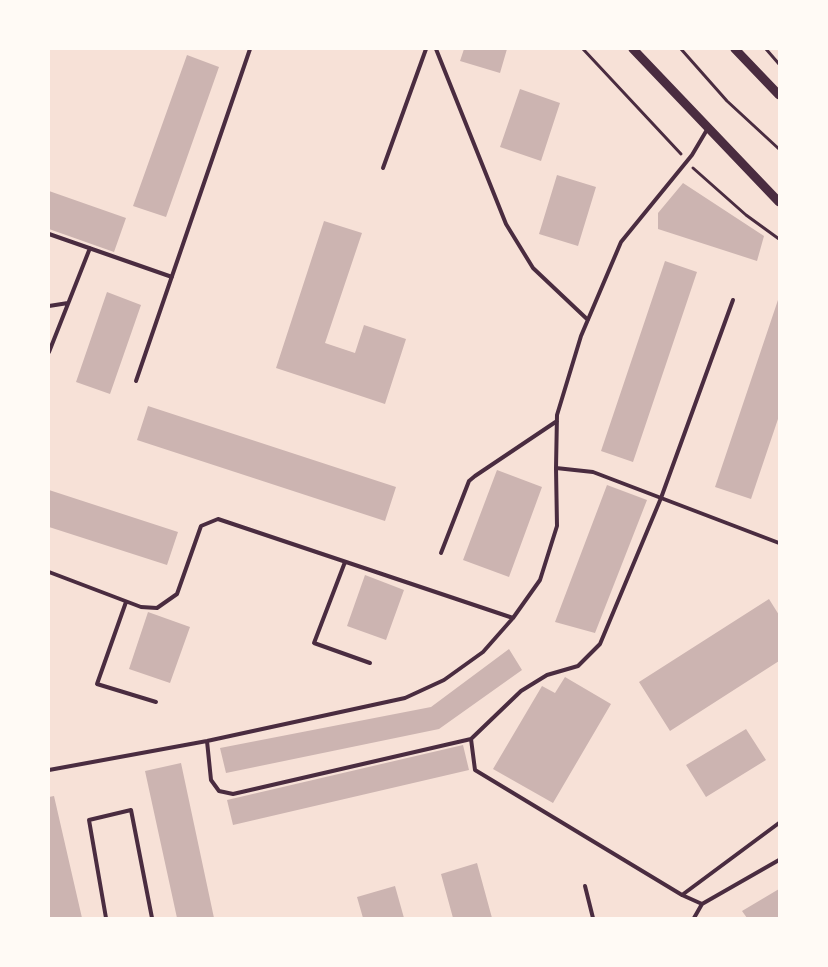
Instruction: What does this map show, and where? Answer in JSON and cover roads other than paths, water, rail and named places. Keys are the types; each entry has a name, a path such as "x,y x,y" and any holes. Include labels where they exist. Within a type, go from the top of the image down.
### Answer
{"street":[{"path":"633,49 779,202"},
{"path":"735,49 779,95"}],"lane":[{"path":"136,381 250,49"},
{"path":"383,168 426,49"},
{"path":"436,49 506,224 533,268 588,320"},
{"path":"49,770 208,741 405,698 444,680 483,652 513,618 540,580 557,526 557,415 581,336 621,242 687,161 708,127"},
{"path":"49,234 172,277"},
{"path":"49,352 90,248"},
{"path":"208,741 211,780 219,791 233,794 471,739 521,692 547,675 578,666 600,644 661,498 733,300"},
{"path":"49,306 68,303"},
{"path":"441,553 469,481 557,421"},
{"path":"556,468 593,472 779,543"},
{"path":"49,572 141,607 157,608 177,594 200,526 218,519 513,618"},
{"path":"345,562 314,643 370,663"},
{"path":"126,602 97,684 156,702"},
{"path":"471,739 475,770 682,894 702,904"},
{"path":"106,918 88,820 131,810 152,918"},
{"path":"682,894 779,823"},
{"path":"694,918 702,904 779,860"},
{"path":"585,886 593,918"}]}
